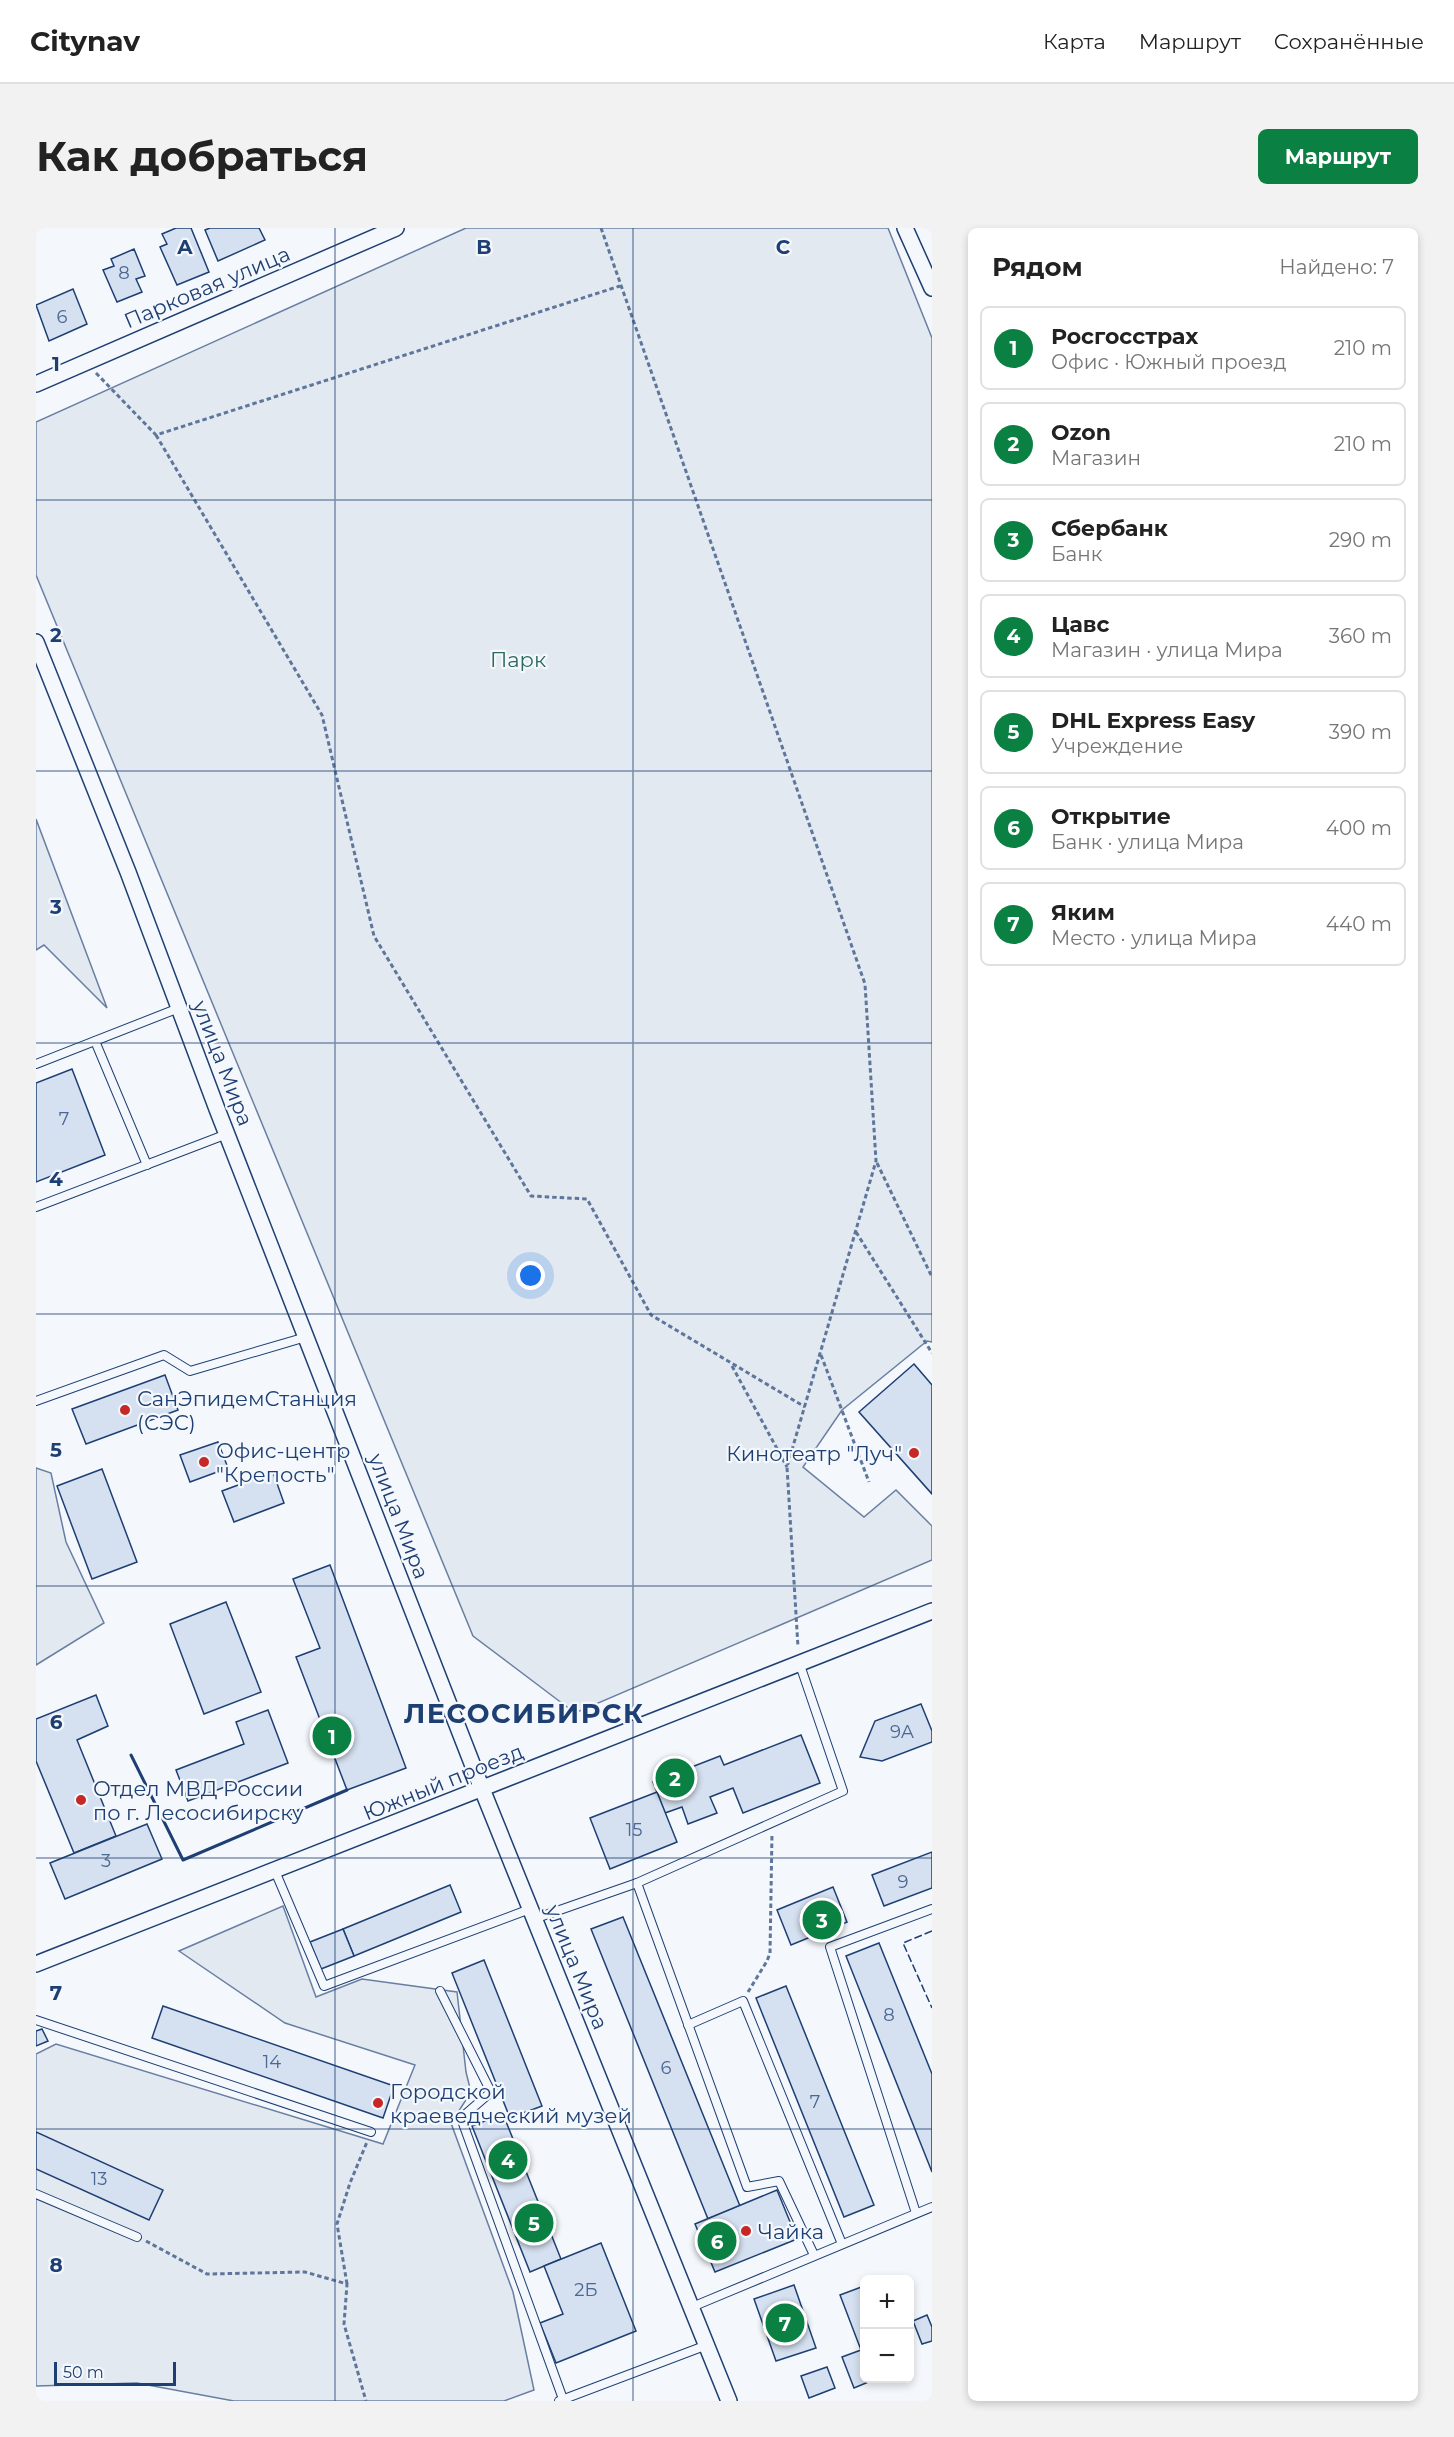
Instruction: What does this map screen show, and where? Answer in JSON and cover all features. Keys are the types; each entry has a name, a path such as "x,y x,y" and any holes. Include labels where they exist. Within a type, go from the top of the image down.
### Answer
{"street":[{"name":"Парковая улица","path":"36,384 396,228"},
{"path":"905,228 932,288"},
{"name":"улица Мира","path":"36,642 128,872 227,1134 308,1337 482,1790 729,2401"},
{"name":"Южный проезд","path":"36,1964 932,1611"}],"lane":[{"path":"36,1064 179,1008"},
{"path":"95,1041 147,1165"},
{"path":"36,1207 227,1134"},
{"path":"36,1401 164,1355 190,1371 308,1337"},
{"path":"275,1871 324,1986 532,1914 637,1883 843,1791 799,1662"},
{"path":"637,1883 747,2187 779,2181 814,2255"},
{"path":"916,2213 830,1947 932,1909"},
{"path":"440,1991 491,2092 461,2118 561,2400 707,2345"},
{"path":"688,2025 743,2001 842,2244"},
{"path":"36,2020 371,2132"},
{"path":"36,2194 137,2236"},
{"path":"692,2307 932,2206"}],"path":[{"path":"601,228 865,984 876,1161 787,1467 799,1662"},
{"path":"156,435 621,286"},
{"path":"86,363 156,435 322,715 374,936 531,1196 587,1199 651,1315 805,1407"},
{"path":"876,1161 932,1277"},
{"path":"856,1232 932,1353"},
{"path":"820,1354 869,1482"},
{"path":"731,1363 787,1467"},
{"path":"743,2001 770,1953 772,1823"},
{"path":"366,2401 344,2324 347,2284 337,2224 350,2182 371,2132"},
{"path":"137,2236 207,2274 305,2272 347,2284"}],"green space":[{"name":"Парк","path":"466,228 888,228 932,338 932,1342 927,1341 842,1410 803,1467 864,1517 896,1490 932,1526 932,1560 575,1713 473,1636 36,575 36,422"},
{"path":"36,819 107,1008 44,945 36,950"},
{"path":"36,1468 51,1473 66,1542 104,1623 36,1665"},
{"path":"283,1906 316,1997 362,1979 457,1992 466,2072 471,2092 451,2123 513,2292 534,2390 504,2401 234,2401 137,2383 36,2386 36,2054 56,2044 383,2144 415,2065 285,2023 179,1951"}],"building":[{"path":"176,228 191,228 209,272 177,285 160,247 167,244 162,234"},
{"path":"210,228 259,228 265,240 218,261 205,230"},
{"path":"134,249 145,276 136,279 142,292 117,302 103,270 114,266 111,259"},
{"path":"73,289 87,324 49,341 36,305"},
{"path":"72,1069 105,1155 36,1182 36,1083"},
{"name":"Кинотеатр \"Луч\"","path":"914,1364 932,1385 932,1494 859,1412"},
{"name":"СанЭпидемСтанция (СЭС)","path":"165,1375 178,1410 86,1444 72,1409"},
{"name":"Офис-центр \"Крепость\"","path":"218,1442 228,1468 190,1482 180,1455"},
{"path":"102,1469 137,1562 92,1579 57,1486"},
{"path":"273,1472 284,1503 234,1522 222,1491"},
{"path":"330,1565 406,1768 347,1790 296,1657 320,1648 293,1579"},
{"path":"226,1602 261,1692 204,1714 170,1624"},
{"path":"96,1695 108,1726 77,1740 116,1836 74,1853 36,1761 36,1719"},
{"path":"921,1704 932,1731 932,1742 882,1761 860,1757 875,1721"},
{"path":"268,1710 288,1763 188,1801 176,1770 244,1744 236,1722"},
{"path":"801,1735 820,1783 743,1813 733,1788 710,1797 717,1813 688,1824 682,1807 665,1813 653,1782 720,1756 724,1765"},
{"path":"657,1792 677,1842 610,1869 590,1818"},
{"path":"147,1824 162,1859 65,1899 50,1863"},
{"path":"932,1852 932,1888 884,1906 872,1875"},
{"path":"450,1885 461,1912 354,1956 343,1929"},
{"path":"833,1887 847,1922 791,1945 777,1910"},
{"path":"623,1917 740,2206 708,2219 591,1929"},
{"path":"343,1929 354,1956 321,1969 310,1942"},
{"path":"879,1943 932,2074 932,2172 846,1956"},
{"path":"484,1960 542,2106 510,2118 452,1973"},
{"path":"786,1986 874,2205 844,2217 756,1998"},
{"path":"163,2006 394,2086 383,2118 152,2038"},
{"path":"42,2029 48,2041 36,2046 36,2031"},
{"path":"503,2114 561,2259 530,2272 472,2126"},
{"path":"36,2132 163,2190 149,2220 36,2169"},
{"name":"Чайка","path":"777,2190 797,2239 715,2272 695,2224"},
{"path":"601,2243 636,2331 556,2363 540,2323 563,2314 544,2266"},
{"path":"794,2285 816,2348 776,2361 754,2299"},
{"path":"860,2288 860,2347 840,2295"},
{"path":"927,2315 932,2327 932,2341 922,2344 914,2321"},
{"path":"860,2350 860,2383 866,2383 854,2388 842,2357"},
{"path":"827,2367 835,2388 809,2398 801,2376"}],"fence":[{"path":"932,1931 903,1943 932,2008"}],"wall":[{"path":"131,1755 183,1860 347,1790"}],"place":[{"name":"СанЭпидемСтанция (СЭС)","path":"125,1410"},
{"name":"Кинотеатр \"Луч\"","path":"914,1453"},
{"name":"Офис-центр \"Крепость\"","path":"204,1462"},
{"name":"Росгосстрах","path":"332,1736"},
{"name":"Ozon","path":"675,1778"},
{"name":"Отдел МВД России по г. Лесосибирску","path":"81,1800"},
{"name":"Сбербанк","path":"822,1920"},
{"name":"Городской краеведческий музей","path":"378,2103"},
{"name":"Цавс","path":"508,2160"},
{"name":"DHL Express Easy","path":"534,2223"},
{"name":"Чайка","path":"746,2231"},
{"name":"Открытие","path":"717,2241"},
{"name":"Яким","path":"785,2323"}],"district":[{"name":"ЛЕСОСИБИРСК","path":"524,1713"}]}
